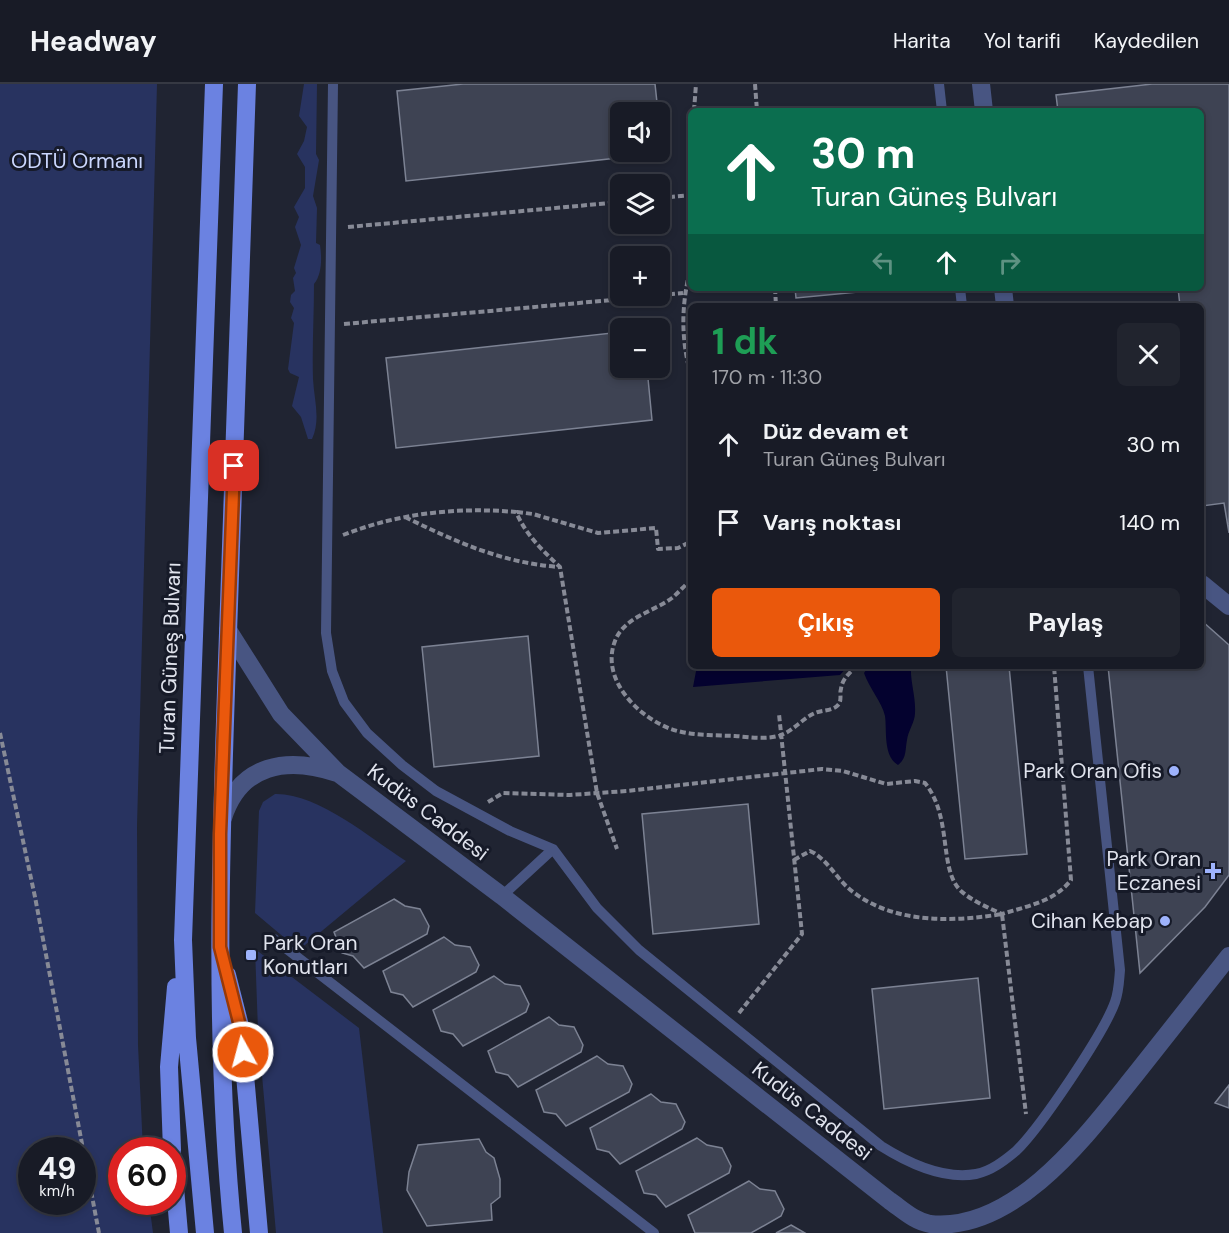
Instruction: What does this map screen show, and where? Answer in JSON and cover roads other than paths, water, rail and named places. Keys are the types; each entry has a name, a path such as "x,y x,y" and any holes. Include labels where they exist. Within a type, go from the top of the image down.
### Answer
{"main road":[{"name":"Turan Güneş Bulvarı","path":"205,1233 190,1072 183,940 214,84"},
{"path":"233,1233 225,1149 220,947 221,826 247,84"},
{"path":"171,1137 169,1067 172,1021 183,940"},
{"path":"220,947 241,1030 259,1233"},
{"path":"177,1215 179,1233"}],"street":[{"path":"981,84 984,108"},
{"path":"1204,586 1229,606"},
{"name":"Kudüs Caddesi","path":"228,630 281,714 338,773 502,896 912,1218 934,1228 990,1216 1018,1201 1042,1183 1077,1147 1229,956"},
{"name":"Kudüs Caddesi","path":"221,826 237,789 263,769 299,765 338,773"}],"lane":[{"path":"333,84 326,633 332,671 344,702 367,732 402,765 436,791 473,812 553,849 605,917 639,950 729,1025 882,1146 905,1161 949,1174 976,1174 994,1167 1017,1150 1029,1136 1094,1040 1114,1004 1119,990 1120,970 1088,669"},
{"path":"939,84 942,108"},
{"path":"502,896 553,849"},
{"path":"274,939 654,1233"}],"place":[{"name":"Park Oran Ofis","path":"1174,771"},
{"name":"Park Oran Eczanesi","path":"1213,871"},
{"name":"Cihan Kebap","path":"1165,921"},
{"name":"Park Oran Konutları","path":"251,955"}],"park label":[{"name":"ODTÜ Ormanı","path":"77,161"}]}
